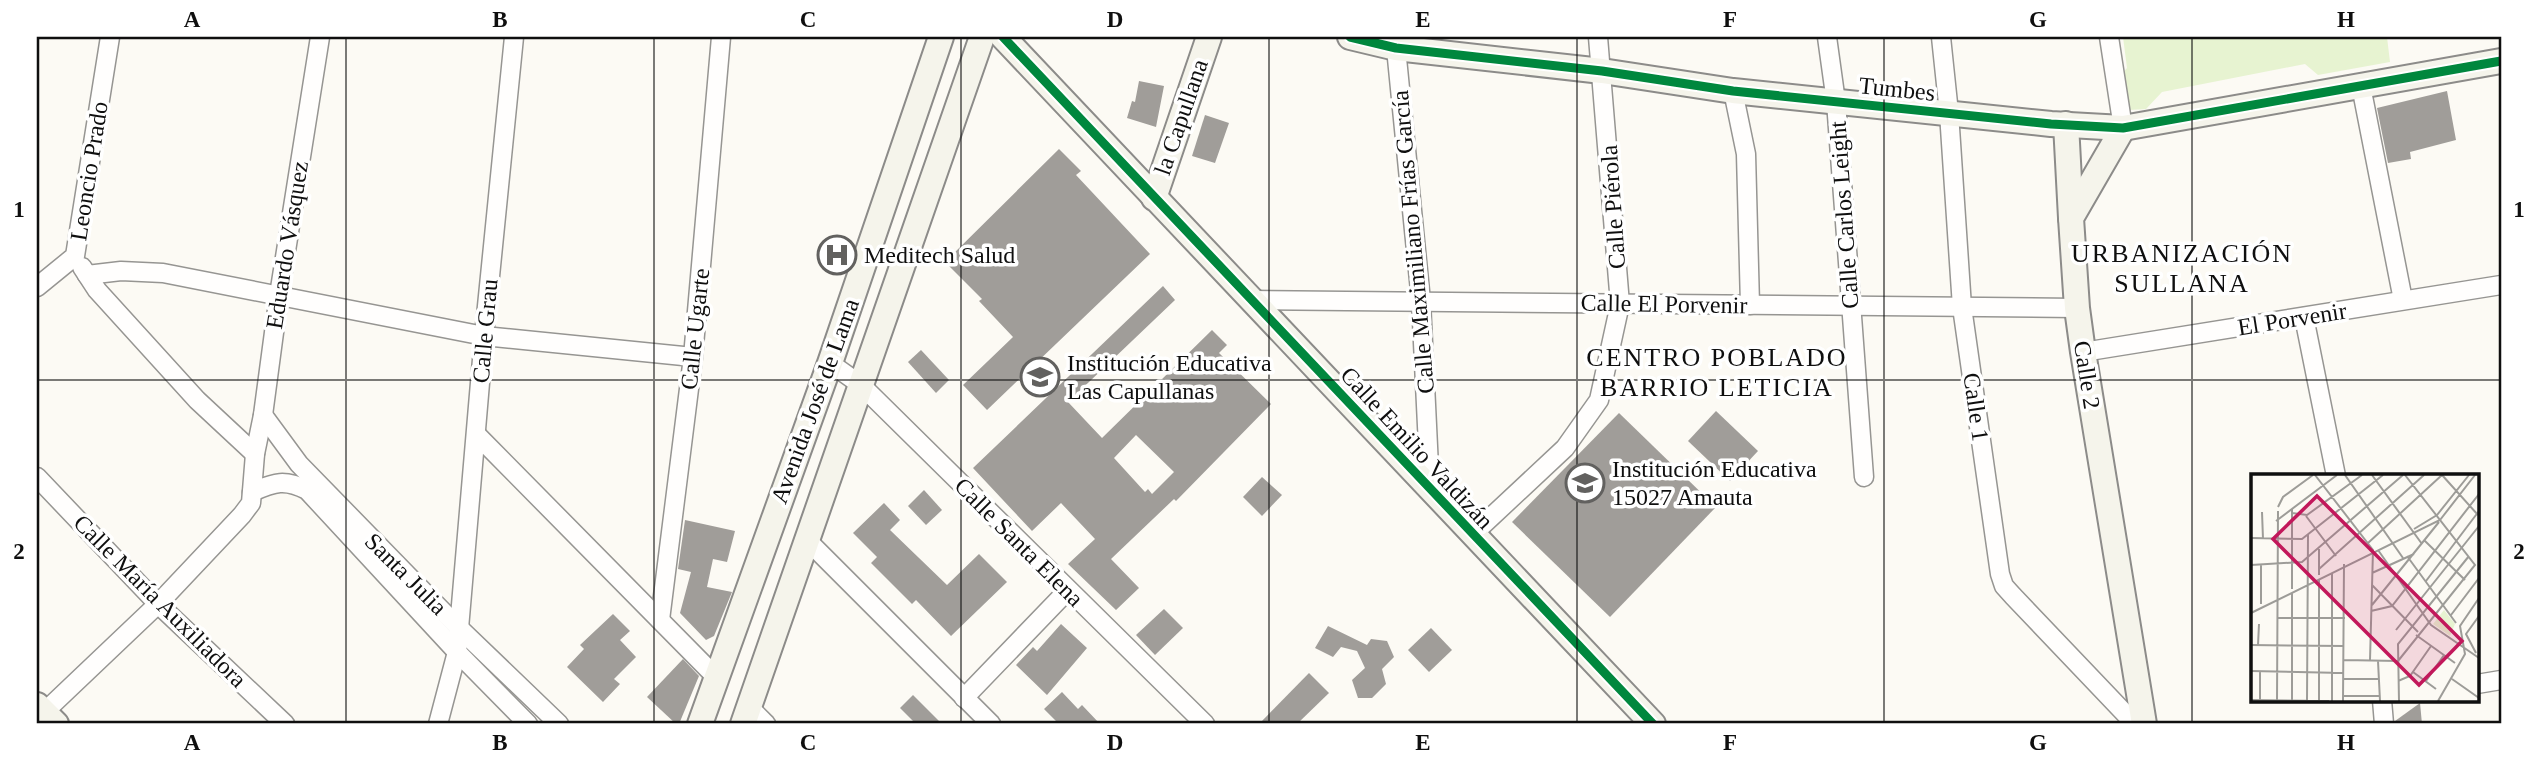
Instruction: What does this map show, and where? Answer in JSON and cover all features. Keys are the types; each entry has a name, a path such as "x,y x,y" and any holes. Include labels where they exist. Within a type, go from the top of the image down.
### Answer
{"street":[{"name":"Leoncio Prado","path":"37,287 75,257 110,37"},
{"name":"Eduardo Vásquez","path":"252,492 255,454 320,37"},
{"name":"Calle Grau","path":"438,724 457,652 457,626 514,37"},
{"name":"Calle Ugarte","path":"660,621 693,357 721,37"},
{"name":"Avenida José de Lama","path":"700,724 830,363 941,37"},
{"name":"Avenida José de Lama","path":"753,719 807,540 982,37"},
{"name":"Calle Emilio Valdizán","path":"1003,37 1653,724"},
{"name":"la Capullana","path":"1154,198 1209,37"},
{"name":"Tumbes","path":"1350,37 1733,91 2123,128 2501,61"},
{"name":"Calle Piérola","path":"1473,534 1565,448 1599,400 1620,304 1598,37"},
{"name":"Calle Carlos Leight","path":"1827,37 1836,102 1864,477"},
{"name":"Calle 1","path":"1941,37 1962,307 2000,574 2004,586 2136,724"},
{"path":"2071,218 2123,128 2109,37"},
{"name":"Calle Maximiliano Frías García","path":"1396,42 1421,302 1430,488"},
{"path":"2361,86 2403,300"},
{"path":"1733,91 1746,154 1750,305"},
{"name":"Calle 2","path":"2066,124 2082,352 2144,724"},
{"path":"75,257 97,290 197,400 255,454"},
{"path":"87,275 121,271 163,273 484,336 693,357"},
{"name":"El Porvenir","path":"2082,352 2501,285"},
{"name":"Calle El Porvenir","path":"1251,300 2077,308"},
{"path":"2304,317 2336,474"},
{"name":"Calle Santa Elena","path":"830,363 861,385 1205,724"},
{"name":"Santa Julia","path":"263,415 299,464 457,626 559,724"},
{"path":"477,435 716,677"},
{"name":"Calle María Auxiliadora","path":"37,477 158,604 285,724"},
{"name":"Santa Julia","path":"252,492 273,483 293,483 307,490 457,652 528,724"},
{"path":"43,715 158,604 242,515 251,503 252,492"},
{"path":"807,540 990,724"},
{"path":"964,698 1068,590"},
{"path":"2478,684 2501,680"},
{"path":"2384,724 2387,702"}],"green space":[{"path":"2123,37 2387,37 2390,62 2318,75 2305,64 2162,92 2146,109 2129,110 2118,78 2127,68"}],"building":[{"path":"1139,81 1164,86 1156,127 1127,118 1132,101 1135,102"},
{"path":"2447,91 2456,140 2410,152 2411,159 2388,163 2377,108"},
{"path":"1205,115 1229,123 1215,163 1192,156"},
{"path":"1059,149 1081,171 1076,175 1150,254 987,410 963,385 1013,337 979,301 982,299 945,262"},
{"path":"1163,286 1175,300 1068,402 1102,438 1212,330 1227,345 1219,353 1271,404 1176,501 1174,499 1111,559 1139,588 1116,610 1068,564 1095,539 1061,503 1032,531 973,468","holes":["1136,435 1174,472 1152,494 1148,489 1145,492 1114,458"]},
{"path":"921,350 949,380 936,393 908,362"},
{"path":"1716,411 1758,451 1730,481 1688,441"},
{"path":"1619,413 1716,507 1610,617 1512,522"},
{"path":"1262,477 1282,495 1262,516 1243,497"},
{"path":"924,490 942,510 926,525 908,506"},
{"path":"884,503 900,520 890,530 947,585 979,554 1007,582 951,636 916,600 912,604 871,563 877,557 853,533"},
{"path":"685,520 735,531 727,562 713,559 707,587 732,592 714,636 706,640 680,613 691,572 678,569"},
{"path":"1164,609 1183,628 1155,655 1136,635"},
{"path":"613,614 630,631 620,640 636,657 614,679 620,684 603,702 567,667 584,649 580,645"},
{"path":"1061,624 1087,648 1047,695 1016,665 1033,647 1037,651"},
{"path":"1328,626 1367,645 1371,639 1387,641 1394,657 1382,669 1386,684 1372,698 1358,698 1352,680 1365,668 1357,651 1341,647 1333,657 1315,648"},
{"path":"1431,628 1452,650 1429,672 1408,650"},
{"path":"683,659 699,676 679,724 676,724 647,697"},
{"path":"1309,673 1329,693 1297,724 1259,724"},
{"path":"1062,692 1078,709 1082,705 1100,724 1059,724 1044,709"},
{"path":"913,695 942,724 916,724 900,708"},
{"path":"2420,703 2422,724 2395,724 2395,721"}],"cycle path":[{"path":"1003,37 1653,724"},
{"path":"1350,37 1396,48 1602,71 1733,91 2051,124 2123,128 2501,61"}],"place":[{"name":"Meditech Salud","path":"837,255"},
{"name":"Institución Educativa Las Capullanas","path":"1040,377"},
{"name":"Institución Educativa 15027 Amauta","path":"1585,483"}],"district":[{"name":"URBANIZACIÓN SULLANA","path":"2182,268"},
{"name":"CENTRO POBLADO BARRIO LETICIA","path":"1717,372"}]}
